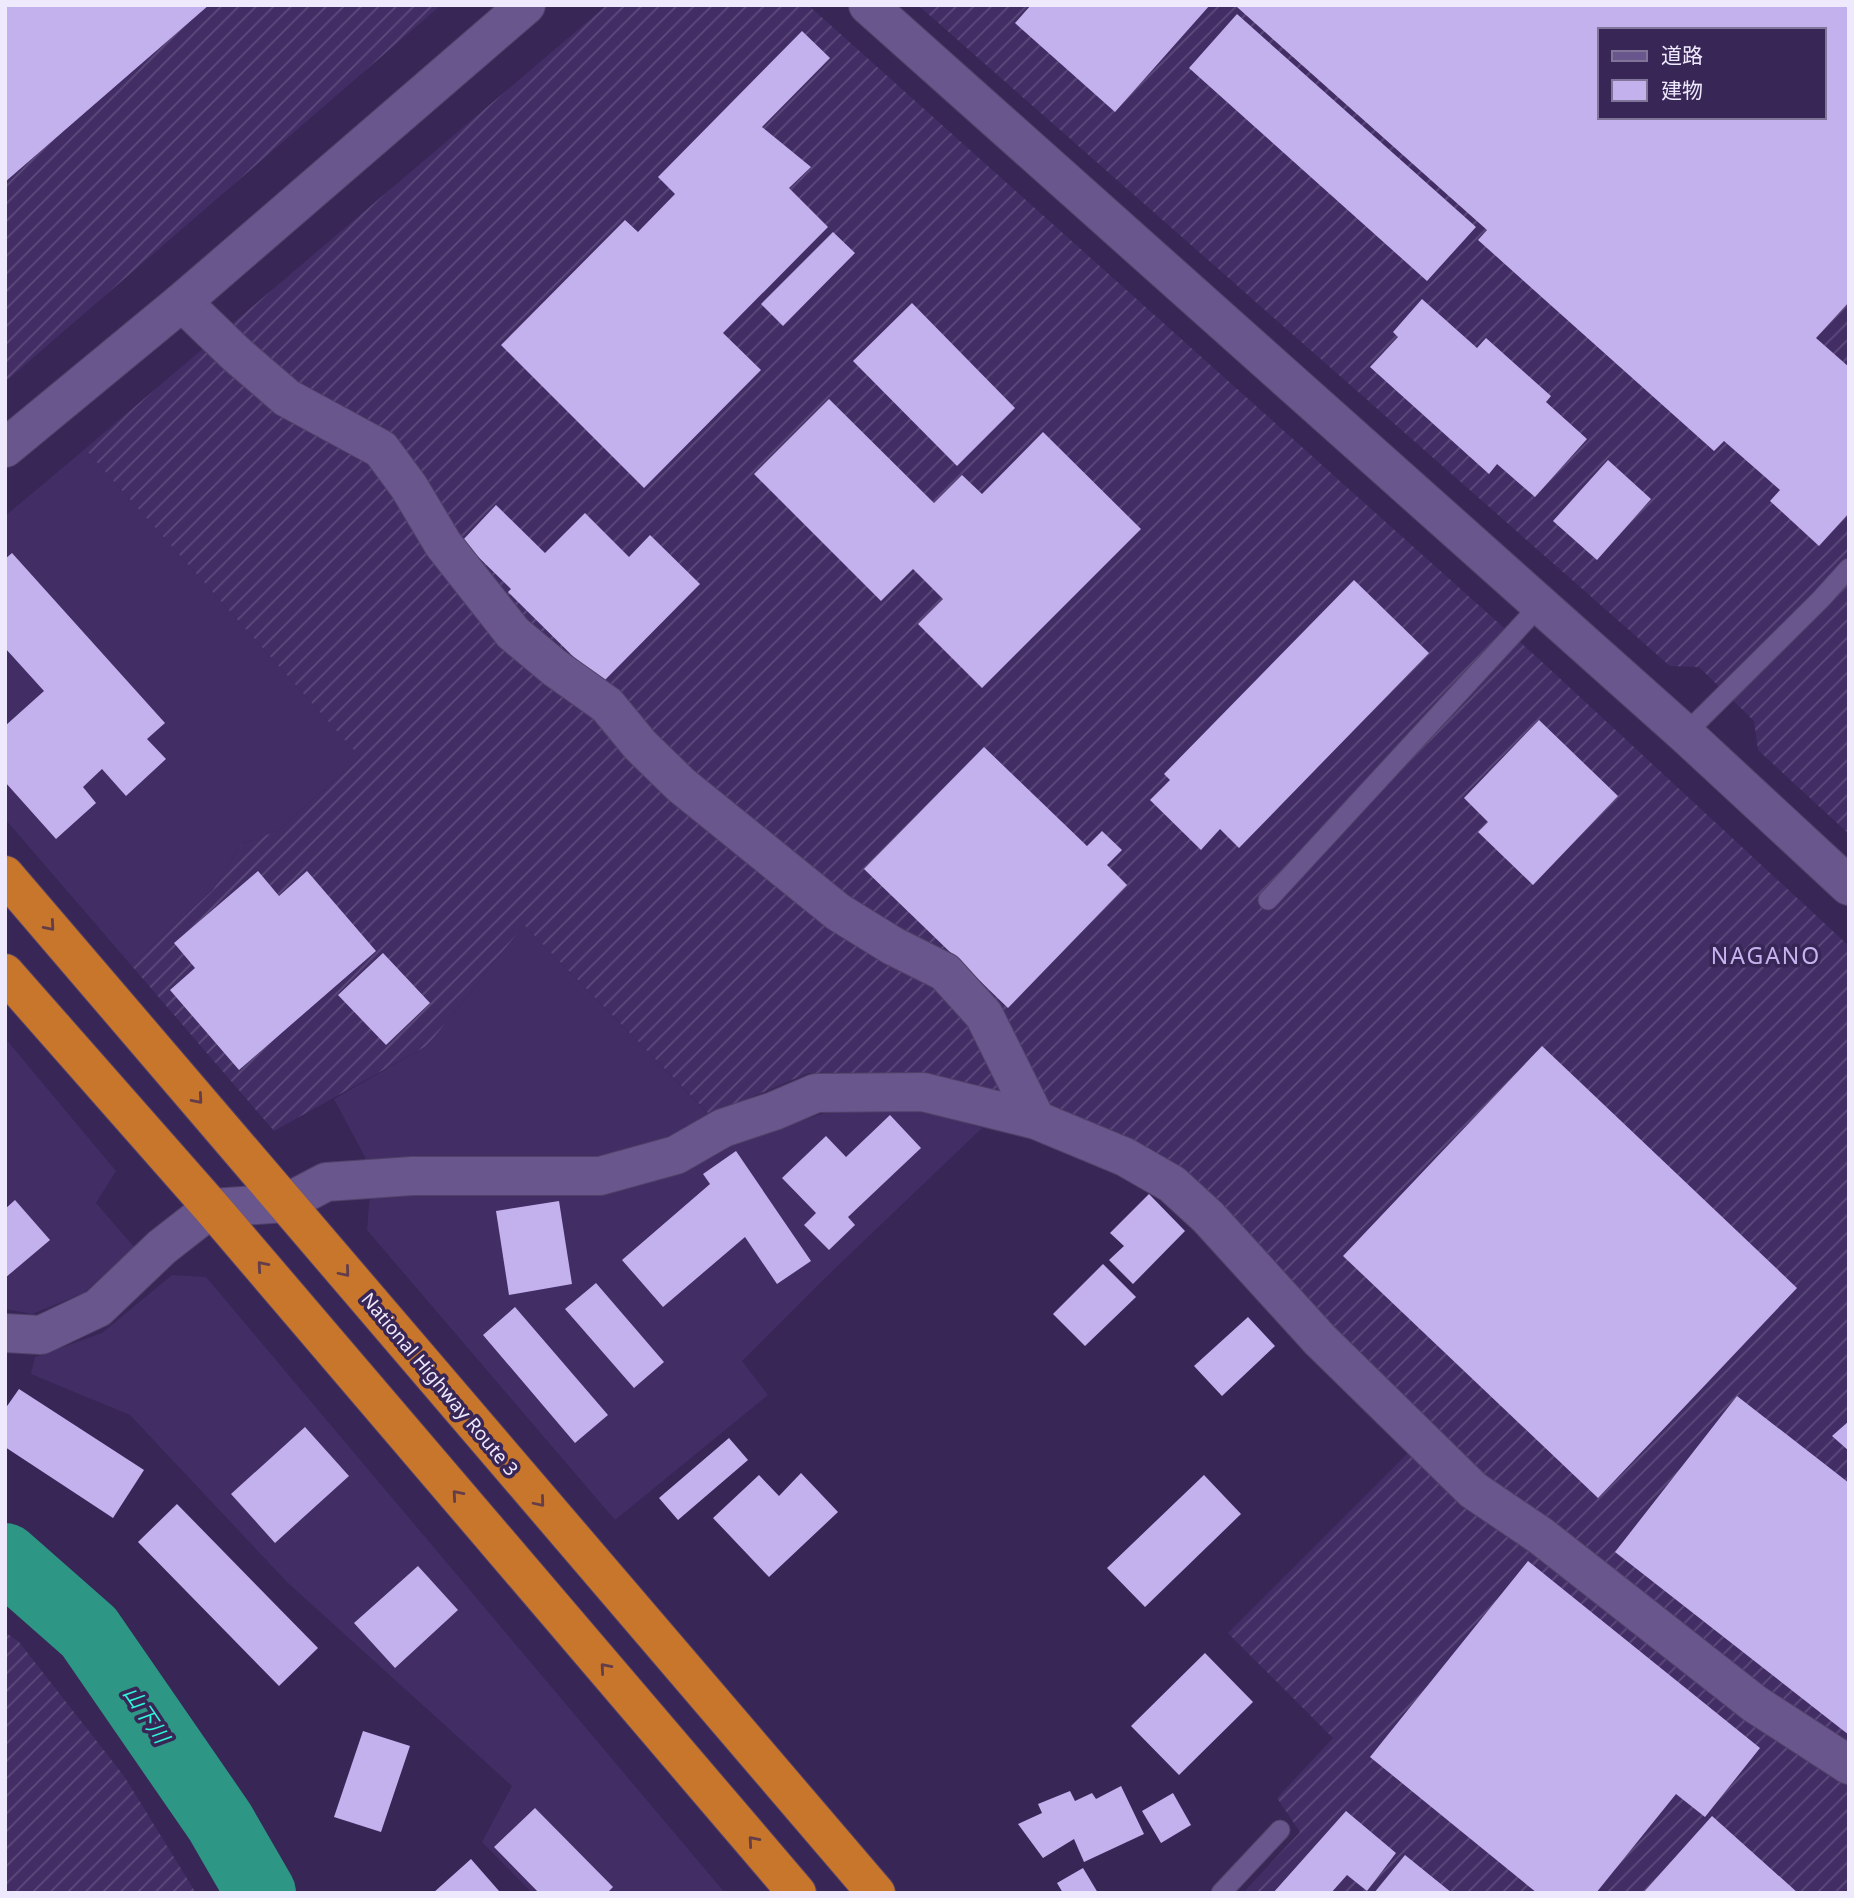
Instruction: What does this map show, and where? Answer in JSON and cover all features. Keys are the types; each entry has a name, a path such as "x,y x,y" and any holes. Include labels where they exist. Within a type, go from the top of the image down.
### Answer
{"highway":[{"name":"National Highway Route 3","path":"5,875 876,1893"},
{"path":"5,973 212,1208 797,1893"}],"street":[{"path":"5,448 182,302 526,5"},
{"path":"868,5 1685,734 1849,886"},
{"path":"182,302 286,398 381,449 409,487 443,544 513,633 555,668 607,705 640,745 681,785 838,912 893,946 945,972 984,1015 1036,1120"},
{"path":"5,1333 41,1335 98,1308 162,1247 212,1208 286,1203 327,1182 412,1176 600,1176 676,1155 723,1128 816,1093 923,1092 1036,1120 1125,1157 1172,1184 1208,1217 1320,1339 1474,1490 1541,1536 1755,1704 1849,1765"}],"lane":[{"path":"1685,734 1849,568"},
{"path":"1268,900 1540,605"},
{"path":"1221,1893 1280,1830"}],"shaded area":[{"path":"5,5 441,5 5,382"},
{"path":"607,5 808,5 1541,661 1849,946 1849,1752 1473,1475 1183,1171 919,1075 808,1073 710,1115 524,925 428,1045 274,1131 131,965 213,890 241,845 279,830 360,757 85,449"},
{"path":"918,5 1849,5 1849,834 1758,750 1754,721 1699,667 1670,666"},
{"path":"85,449 360,757 279,830 241,845 213,890 131,965 5,819 5,516"},
{"path":"524,925 737,1143 836,1109 910,1105 982,1128 742,1361 768,1395 615,1520 367,1230 370,1192 365,1157 334,1099 428,1045"},
{"path":"5,1038 116,1171 96,1203 134,1247 84,1293 32,1314 5,1309"},
{"path":"172,1275 206,1277 725,1893 532,1893 482,1842 512,1786 287,1582 130,1415 31,1374 35,1357 102,1333"},
{"path":"1410,1451 1849,1783 1849,1893 1243,1893 1300,1832 1277,1798 1333,1738 1228,1633"},
{"path":"5,1632 19,1642 124,1776 196,1893 5,1893"}],"building":[{"path":"5,5 209,5 5,182"},
{"path":"1031,5 1210,5 1115,112 1015,23"},
{"path":"1849,5 1849,302 1816,338 1849,367 1849,513 1819,546 1770,501 1780,490 1724,441 1714,451 1478,240 1487,230 1237,7"},
{"path":"1237,14 1476,227 1427,281 1189,68"},
{"path":"802,31 830,58 762,127 811,167 789,188 828,227 723,333 761,370 644,488 501,345 625,220 638,232 675,194 658,177"},
{"path":"833,232 855,253 783,326 761,304"},
{"path":"1422,299 1477,348 1486,338 1551,396 1546,402 1587,439 1535,497 1497,464 1489,474 1370,367 1398,337 1393,332"},
{"path":"912,303 1015,408 957,466 853,361"},
{"path":"829,399 934,503 962,475 982,494 1043,432 1141,529 982,688 918,624 943,599 913,569 881,601 754,474"},
{"path":"1608,460 1651,499 1597,560 1553,521"},
{"path":"496,505 545,553 585,513 629,557 650,535 700,584 601,684 508,592 511,589 462,541"},
{"path":"12,553 165,723 147,739 166,759 126,796 102,769 83,787 96,803 56,839 5,782 5,726 44,691 5,648 5,559"},
{"path":"1354,580 1429,653 1239,848 1220,829 1201,850 1150,800 1170,780 1164,774"},
{"path":"1539,720 1618,796 1533,885 1478,832 1488,822 1464,798"},
{"path":"984,747 1087,846 1102,831 1122,850 1107,865 1127,885 1008,1008 864,869"},
{"path":"258,871 279,896 307,871 376,951 239,1070 170,990 195,968 174,943"},
{"path":"383,953 430,1003 386,1045 338,995"},
{"path":"1542,1046 1797,1288 1598,1498 1343,1256"},
{"path":"890,1115 921,1148 848,1217 855,1225 829,1250 804,1225 816,1213 782,1178 826,1136 846,1157"},
{"path":"736,1151 811,1261 777,1284 745,1237 663,1307 622,1260 710,1184 703,1174"},
{"path":"1149,1194 1185,1231 1133,1284 1109,1260 1124,1246 1110,1233"},
{"path":"15,1200 50,1240 5,1278 5,1209"},
{"path":"559,1201 572,1284 509,1295 496,1211"},
{"path":"1103,1264 1136,1297 1085,1346 1053,1314"},
{"path":"596,1283 664,1362 634,1388 565,1309"},
{"path":"515,1307 608,1415 575,1443 483,1335"},
{"path":"1248,1317 1275,1346 1222,1396 1194,1366"},
{"path":"19,1389 144,1470 113,1518 5,1447 5,1409"},
{"path":"1737,1396 1849,1483 1849,1735 1615,1552"},
{"path":"1849,1421 1849,1451 1832,1436"},
{"path":"305,1427 349,1476 275,1543 231,1494"},
{"path":"729,1438 748,1460 678,1520 659,1498"},
{"path":"801,1473 838,1512 769,1577 713,1518 759,1475 779,1496"},
{"path":"1204,1475 1241,1514 1145,1607 1107,1568"},
{"path":"177,1504 318,1648 279,1686 138,1542"},
{"path":"1528,1561 1760,1748 1705,1817 1676,1794 1596,1893 1537,1893 1370,1757"},
{"path":"418,1566 458,1610 395,1668 354,1623"},
{"path":"1205,1653 1253,1702 1179,1775 1131,1726"},
{"path":"363,1731 410,1746 381,1832 334,1817"},
{"path":"1121,1786 1144,1834 1084,1862 1074,1839 1043,1858 1018,1824 1042,1813 1038,1804 1070,1791 1075,1801 1092,1793 1096,1799"},
{"path":"1173,1793 1191,1825 1161,1843 1142,1811"},
{"path":"535,1808 613,1887 607,1893 539,1893 494,1847"},
{"path":"1346,1811 1396,1853 1367,1891 1347,1875 1331,1893 1273,1893"},
{"path":"1712,1816 1798,1893 1643,1893"},
{"path":"1405,1855 1452,1893 1374,1893"},
{"path":"471,1859 499,1891 433,1893"},
{"path":"1083,1868 1098,1893 1063,1893 1057,1883"}],"waterway":[{"name":"山下川","path":"5,1558 89,1632 220,1822 261,1893"}],"district":[{"name":"NAGANO","path":"1766,956"}]}
